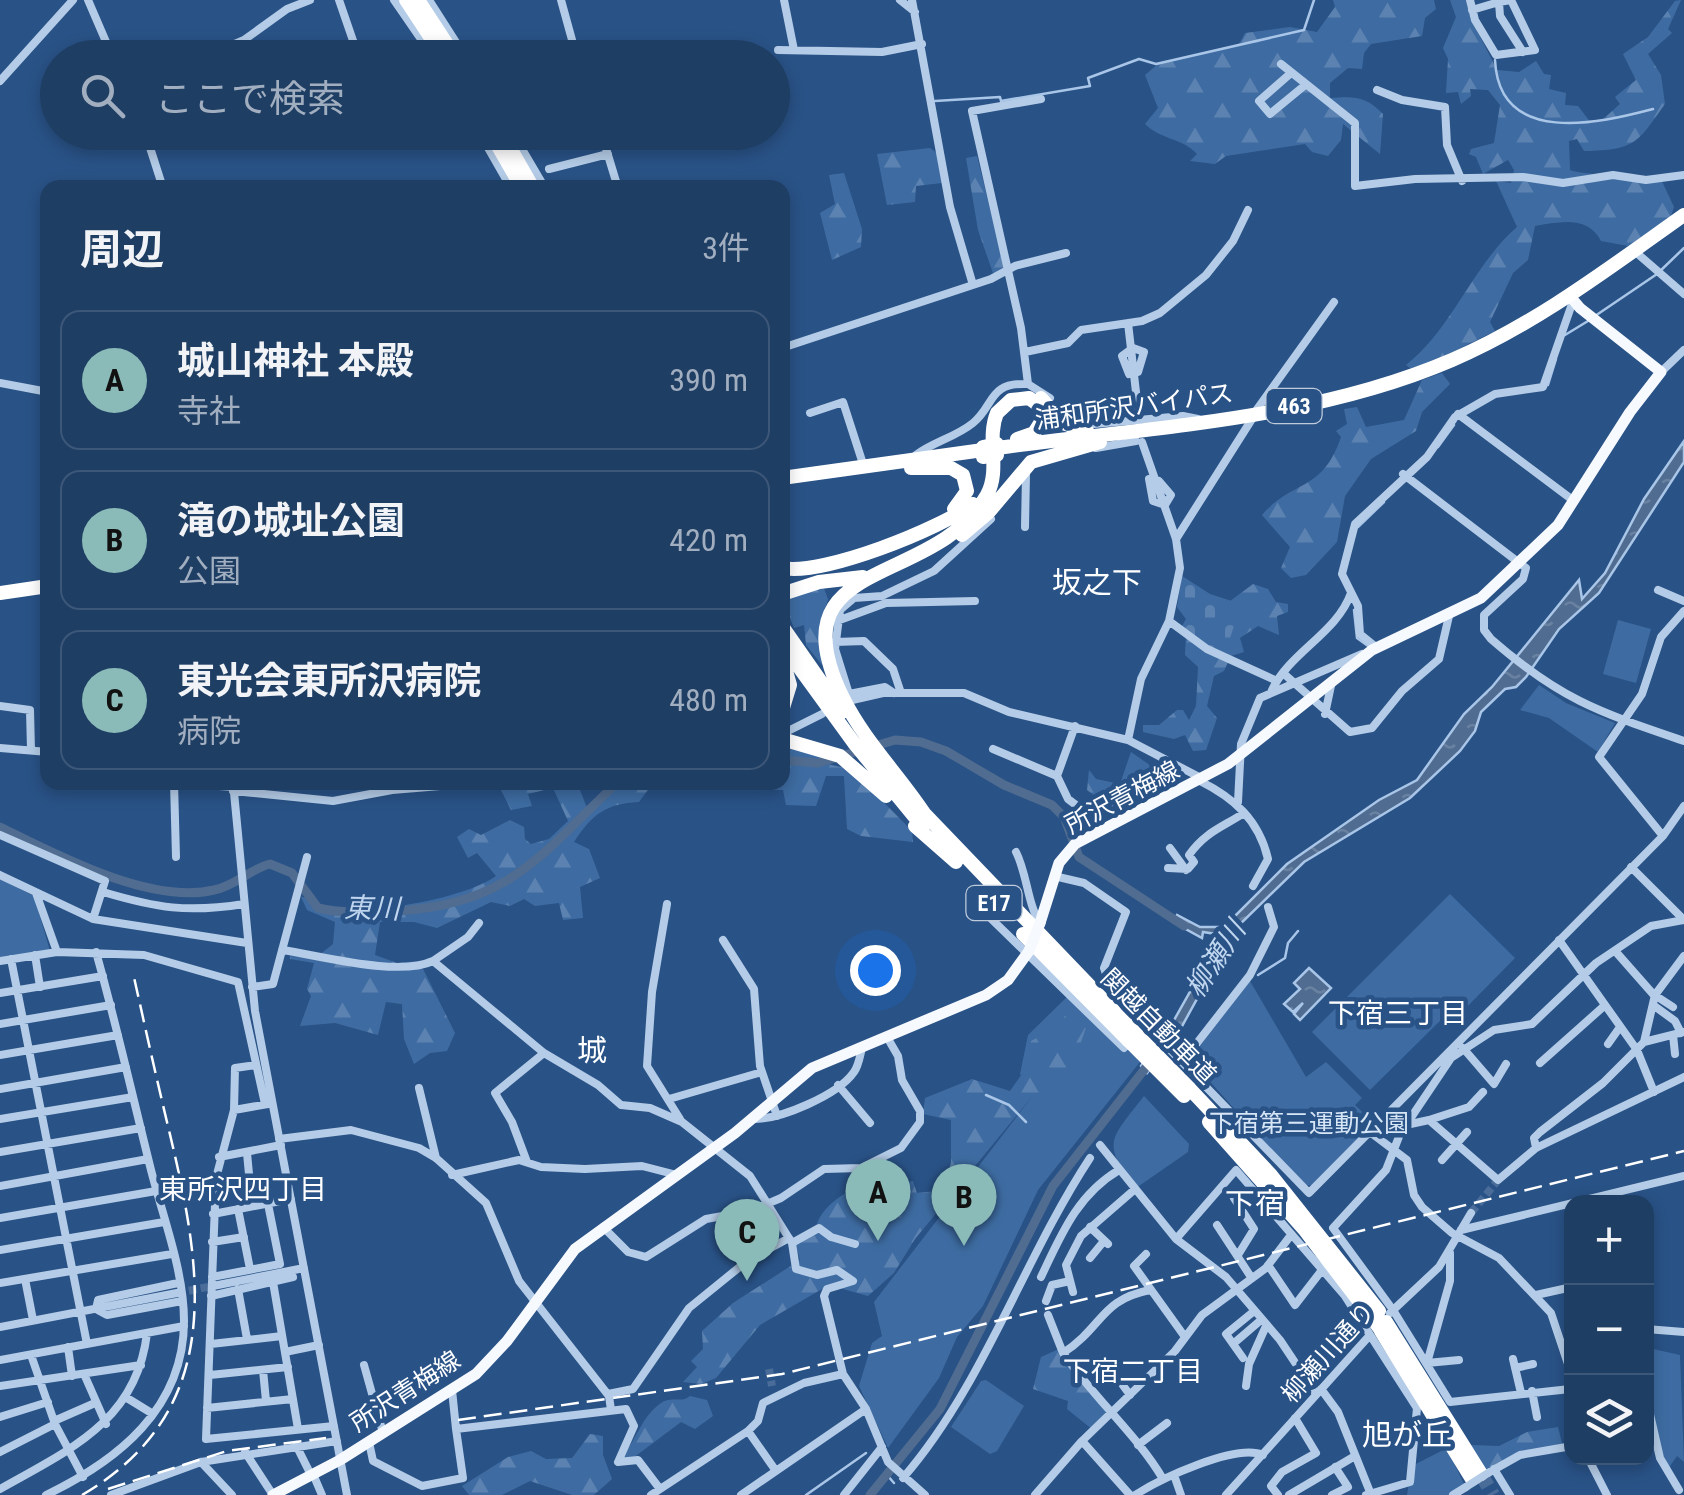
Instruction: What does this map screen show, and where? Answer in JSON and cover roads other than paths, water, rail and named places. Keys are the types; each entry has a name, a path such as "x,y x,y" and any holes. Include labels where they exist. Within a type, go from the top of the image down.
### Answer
{"highway":[{"path":"406,0 432,40"},
{"path":"418,0 444,40"},
{"path":"500,150 517,180"},
{"path":"512,150 529,180"},
{"name":"浦和所沢バイパス","path":"790,480 942,456 1327,407 1430,376 1514,337 1684,214"},
{"name":"浦和所沢バイパス","path":"1571,298 1684,225"},
{"path":"790,588 965,510 982,492 988,476 989,418 1008,395 1033,393 1063,423 1084,431 1166,425"},
{"path":"925,554 957,530 988,492 993,423 1000,408 1020,397 1036,402 1042,414 1037,430 990,450"},
{"name":"浦和所沢バイパス","path":"790,480 1202,420 1253,416"},
{"path":"870,760 835,680 826,630 832,606 842,592 925,554 975,525 1037,458 1138,431"},
{"path":"903,465 951,468 965,478 963,500 932,524"},
{"path":"790,568 817,568 867,552"},
{"path":"790,590 883,572"},
{"path":"0,590 40,584"},
{"path":"790,638 861,740"},
{"path":"790,654 861,740"},
{"path":"790,738 870,760"},
{"name":"関越自動車道","path":"870,760 1135,1032 1380,1321 1472,1483"},
{"name":"関越自動車道","path":"870,760 956,862 1135,1032"}],"main road":[{"path":"1571,298 1661,372"},
{"name":"所沢青梅線","path":"273,1495 340,1460 452,1390 496,1354 567,1256 752,1119 812,1068 994,991 1028,954 1054,876 1067,852 1081,840 1201,780 1240,755 1371,650 1478,600 1555,529 1661,372"}],"street":[{"path":"0,81 73,0"},
{"path":"88,0 106,40"},
{"path":"244,40 288,8 310,0"},
{"path":"339,0 353,40"},
{"path":"394,0 422,40"},
{"path":"429,0 455,40"},
{"path":"561,0 572,40"},
{"path":"784,0 794,50"},
{"path":"900,0 915,12"},
{"path":"912,0 950,207 974,285"},
{"path":"1511,0 1535,50 1496,55 1471,5 1497,2 1511,0"},
{"path":"790,50 882,52 922,44"},
{"path":"1281,64 1355,123 1356,186 1415,178 1462,181 1522,177 1563,182 1613,175 1646,180 1684,175"},
{"path":"1291,73 1259,100 1270,114 1304,86"},
{"path":"1376,90 1402,100 1445,107 1447,146 1462,181"},
{"path":"1028,384 1009,270 972,111 1040,99"},
{"path":"151,150 161,180"},
{"path":"489,150 506,180"},
{"path":"523,150 540,180"},
{"path":"607,150 616,180"},
{"path":"549,169 608,154"},
{"path":"1025,352 1068,343 1077,331 1154,316 1206,276 1233,241 1248,210"},
{"path":"790,345 1066,254"},
{"path":"1640,255 1684,294"},
{"path":"1169,621 1207,649 1277,681 1293,681 1371,650 1360,634 1358,606 1342,574 1342,559 1355,524 1427,456 1458,414 1495,394 1540,390 1552,368 1555,343 1571,298"},
{"path":"1176,539 1253,416 1334,302"},
{"path":"1128,323 1133,348"},
{"path":"1133,348 1144,352 1138,368 1138,431 1154,469 1171,495 1164,505"},
{"path":"1133,348 1122,356 1129,368 1153,501 1164,505"},
{"path":"1661,372 1684,350"},
{"path":"0,383 40,390"},
{"path":"903,465 977,420 996,392 1028,384 1044,392 1079,424 1138,431"},
{"path":"810,413 843,402 864,467"},
{"path":"1458,414 1574,501"},
{"path":"897,693 884,688 849,694 835,642 836,620 849,601 882,596 939,568 996,512 1026,474 1053,457 1183,416 1202,420"},
{"path":"1025,527 1026,474"},
{"path":"1404,474 1521,562 1525,576 1484,615 1483,627 1491,640 1537,678 1582,706 1684,742"},
{"path":"1128,740 1142,674 1169,621 1180,568 1176,539 1164,505"},
{"path":"1658,590 1684,601"},
{"path":"1252,886 1268,857 1238,802 1236,777 1255,705 1328,628 1351,593"},
{"path":"836,620 886,603 974,601"},
{"path":"1663,836 1599,757 1642,694 1661,636 1684,611"},
{"path":"1277,681 1293,681 1350,732 1372,728 1402,692 1438,659 1449,616"},
{"path":"835,642 864,641 894,669 897,693"},
{"path":"1326,714 1332,681"},
{"path":"848,701 897,693 964,693 1009,712 1128,740 1238,802"},
{"path":"0,706 30,710 30,750"},
{"path":"790,732 822,714"},
{"path":"1057,776 1075,726"},
{"path":"0,748 40,751"},
{"path":"993,749 1057,776 1068,799 1105,827"},
{"path":"1223,792 1236,777"},
{"path":"174,790 176,857"},
{"path":"233,790 252,987 269,1104"},
{"path":"254,790 333,801 392,790"},
{"path":"976,904 1028,954 1135,1032 1154,1032 1305,1193 1448,1056 1663,836 1684,806"},
{"path":"1186,870 1194,862 1189,855 1198,842 1228,819 1244,813"},
{"path":"0,835 105,881 93,919"},
{"path":"1170,848 1186,870"},
{"path":"1016,852 1027,874 1033,912 1040,923"},
{"path":"252,987 272,984 307,857"},
{"path":"1631,867 1684,920"},
{"path":"1168,868 1186,870"},
{"path":"0,875 93,919 247,943"},
{"path":"1054,876 1084,884 1126,912 1103,974 1135,1032"},
{"path":"102,892 162,910 205,911 244,904"},
{"path":"36,894 57,952"},
{"path":"667,904 652,992 646,1066 682,1122"},
{"path":"1184,1062 1251,973 1275,926 1268,908"},
{"path":"159,931 162,910"},
{"path":"1407,1495 1418,1411 1380,1321 1332,1228 1386,1170 1406,1125 1448,1056 1494,1030 1532,1024 1584,972 1651,926 1684,920"},
{"path":"282,950 364,961 396,970 433,961 468,938 479,923"},
{"path":"723,940 754,990 762,1072 777,1116"},
{"path":"1559,940 1584,972 1603,1007 1640,1046 1654,1092"},
{"path":"0,961 57,952 96,952 161,958 238,982 256,1065 280,1142 347,1495"},
{"path":"46,1495 83,1477 125,1449 153,1414 176,1368 184,1326 172,1254 96,952"},
{"path":"1616,952 1675,1021 1679,1033 1676,1054"},
{"path":"36,955 40,987"},
{"path":"1640,1046 1654,1000 1684,956"},
{"path":"11,959 87,1344"},
{"path":"433,961 544,1053 598,1085 621,1105 650,1108 682,1122 750,1176 791,1241 794,1265 800,1273 838,1270 854,1281 827,1289 824,1296 843,1374 866,1409 888,1462 920,1494"},
{"path":"0,994 102,976"},
{"path":"1654,1000 1673,1007"},
{"path":"0,1024 110,1005"},
{"path":"1540,1062 1603,1007"},
{"path":"1608,1044 1620,1028"},
{"path":"1536,1148 1534,1138 1540,1132 1603,1083 1640,1046 1679,1033"},
{"path":"0,1055 118,1035"},
{"path":"604,1227 628,1252 646,1257 706,1219 769,1204 824,1169 862,1168 902,1148 920,1122 887,1037"},
{"path":"752,1119 801,1108 838,1085 854,1073 862,1046"},
{"path":"1464,1048 1494,1084 1506,1064"},
{"path":"527,1162 512,1122 494,1093 544,1053"},
{"path":"256,1065 235,1068 234,1110 220,1157 213,1214 212,1344 206,1439 334,1426"},
{"path":"0,1088 126,1067"},
{"path":"669,1099 762,1072"},
{"path":"1429,1120 1498,1180 1536,1148 1684,1077"},
{"path":"838,1085 870,1123"},
{"path":"418,1088 436,1158"},
{"path":"1406,1125 1469,1107 1483,1092"},
{"path":"0,1118 133,1097"},
{"path":"234,1110 269,1104"},
{"path":"0,1152 140,1128"},
{"path":"220,1157 352,1130 412,1146 436,1158 486,1203 518,1281 608,1395 612,1410"},
{"path":"1370,1132 1409,1163 1418,1203 1498,1258 1536,1295 1558,1326 1570,1375"},
{"path":"1442,1160 1467,1132"},
{"path":"1100,1145 1176,1239 1226,1276 1338,1412 1368,1494 1410,1482"},
{"path":"247,1152 252,1206"},
{"path":"903,1478 940,1434 1054,1213 1090,1158"},
{"path":"0,1186 148,1160"},
{"path":"452,1174 490,1163 527,1162 585,1169 642,1166 677,1175"},
{"path":"1041,1277 1069,1216 1103,1180 1119,1170"},
{"path":"1176,1239 1236,1170 1322,1270 1427,1363 1450,1402 1564,1389"},
{"path":"1459,1233 1684,1176"},
{"path":"1073,1292 1066,1266 1090,1226 1134,1190"},
{"path":"0,1218 156,1191"},
{"path":"1234,1198 1254,1229 1238,1255"},
{"path":"213,1214 291,1199"},
{"path":"268,1204 280,1264"},
{"path":"238,1209 250,1269"},
{"name":"柳瀬川通り","path":"1226,1495 1380,1321 1439,1267 1471,1213"},
{"path":"0,1250 164,1222"},
{"path":"1217,1225 1251,1278"},
{"path":"1090,1226 1106,1242 1090,1258"},
{"path":"608,1395 633,1389 690,1308 747,1261 819,1228 831,1237 855,1244"},
{"path":"1035,1495 1202,1315 1268,1265 1291,1235"},
{"path":"212,1242 244,1237"},
{"path":"1427,1363 1450,1281 1449,1249"},
{"path":"0,1284 172,1254"},
{"path":"1146,1254 1134,1266 1185,1337"},
{"path":"1050,1258 1066,1266"},
{"path":"212,1286 250,1269 291,1262"},
{"path":"1268,1265 1295,1305 1322,1270"},
{"path":"212,1286 304,1268"},
{"path":"212,1286 238,1289 293,1277"},
{"path":"25,1279 33,1320"},
{"path":"1046,1301 1052,1285 1070,1281"},
{"path":"272,1282 298,1429"},
{"path":"238,1289 248,1340"},
{"path":"1536,1295 1564,1289"},
{"path":"1063,1352 1094,1330 1120,1297 1150,1290"},
{"path":"0,1327 179,1292"},
{"path":"1244,1358 1226,1334 1253,1312"},
{"path":"1048,1314 1063,1352 1163,1480"},
{"path":"1234,1344 1264,1323"},
{"path":"1246,1386 1249,1364 1264,1323"},
{"path":"0,1360 184,1326"},
{"path":"1558,1326 1564,1328"},
{"path":"1654,1330 1684,1332"},
{"path":"0,1489 69,1451 106,1424 126,1398 141,1365 147,1333"},
{"path":"212,1344 282,1336"},
{"path":"285,1352 318,1345"},
{"path":"68,1347 72,1376"},
{"path":"31,1355 54,1422 83,1477"},
{"path":"1103,1358 1130,1395"},
{"path":"1427,1363 1459,1360"},
{"path":"1521,1392 1514,1364 1533,1364"},
{"path":"0,1386 141,1365"},
{"path":"364,1365 383,1433"},
{"path":"210,1375 288,1368"},
{"path":"263,1370 266,1401"},
{"path":"84,1374 106,1424"},
{"path":"652,1495 748,1431 758,1420 760,1406 776,1396 843,1374"},
{"path":"772,1386 776,1396"},
{"path":"369,1442 372,1461 422,1486 463,1478 452,1390"},
{"path":"1532,1391 1537,1417"},
{"path":"126,1398 153,1414"},
{"path":"207,1408 293,1398"},
{"path":"0,1416 48,1402"},
{"path":"0,1452 94,1403"},
{"path":"456,1429 626,1409 634,1422 618,1462 636,1459 660,1489"},
{"path":"742,1495 866,1409"},
{"path":"1278,1495 1271,1486 1282,1472 1316,1453 1295,1418"},
{"path":"1138,1444 1167,1423"},
{"path":"748,1431 776,1471"},
{"path":"1654,1432 1660,1458 1680,1490"},
{"path":"111,1495 201,1462 244,1452 337,1441"},
{"path":"1082,1441 1133,1495 1238,1452 1263,1455"},
{"path":"296,1445 322,1495"},
{"path":"844,1495 882,1447"},
{"path":"1472,1483 1520,1454 1564,1447"},
{"path":"244,1452 273,1495"},
{"path":"1289,1495 1354,1456"},
{"path":"201,1462 232,1495"},
{"path":"1592,1465 1608,1495"},
{"path":"1332,1495 1348,1487 1335,1467"},
{"path":"1174,1475 1180,1495"},
{"path":"1472,1483 1510,1495"},
{"path":"134,1484 143,1495"}],"water":[{"path":"1684,441 1684,462 1599,593 1559,629 1526,677 1516,687 1505,689 1481,712 1475,731 1460,751 1410,798 1304,862 1236,928 1181,1028 1147,1073 1141,1066 1165,1032 1162,1028 1169,1029 1222,935 1203,932 1202,938 1173,922 1177,915 1200,927 1224,927 1287,864 1379,800 1417,780 1464,714 1492,687 1579,580 1582,599 1605,573 1644,499"},
{"path":"1309,968 1331,988 1300,1020 1294,1014 1303,1003 1293,1012 1284,1004 1300,989 1294,983"}],"waterway":[{"path":"935,101 1000,97 1001,101 1090,86 1088,78 1139,59 1156,64 1304,30 1314,0"},
{"path":"1495,60 1501,88 1514,106 1533,117 1581,123 1653,109"},
{"path":"1595,316 1657,274 1684,248"},
{"path":"1565,335 1588,321"},
{"path":"1548,385 1556,359"},
{"path":"1438,447 1454,425"},
{"path":"1358,527 1384,502"},
{"path":"1354,610 1357,638 1368,646"},
{"name":"東川","path":"790,761 818,763 895,740 921,742 946,751 1004,785 1052,805 1064,817 1079,857 1184,926"},
{"name":"東川","path":"0,827 105,875 162,890 214,890 270,864 292,873 318,908 396,911 435,907 496,887 544,853 610,790"},
{"path":"1258,975 1285,958 1288,943 1298,931"},
{"name":"柳瀬川","path":"870,1495 940,1409 1053,1186 1151,1061"},
{"path":"986,1095 1009,1105 1026,1122"},
{"path":"806,1495 866,1453"},
{"path":"887,1475 894,1483"}],"tunnel":[{"path":"1471,1213 1498,1180"},
{"path":"177,1293 213,1286"},
{"path":"769,1369 772,1386"},
{"path":"1481,1474 1493,1495"}],"railway":[{"path":"82,1495 130,1460 163,1420 183,1376 193,1329 189,1228 133,973"},
{"path":"458,1420 782,1374 1684,1151"},
{"path":"108,1489 227,1451 326,1438"}],"place":[{"name":"城山神社 本殿","path":"878,1241"},
{"name":"滝の城址公園","path":"964,1246"},
{"name":"東光会東所沢病院","path":"747,1281"}],"district":[{"name":"坂之下","path":"1097,583"},
{"name":"下宿三丁目","path":"1398,1013"},
{"name":"城","path":"592,1051"},
{"name":"東所沢四丁目","path":"243,1189"},
{"name":"下宿","path":"1255,1204"},
{"name":"下宿二丁目","path":"1133,1371"},
{"name":"旭が丘","path":"1407,1435"}],"park label":[{"name":"下宿第三運動公園","path":"1309,1123"}]}
